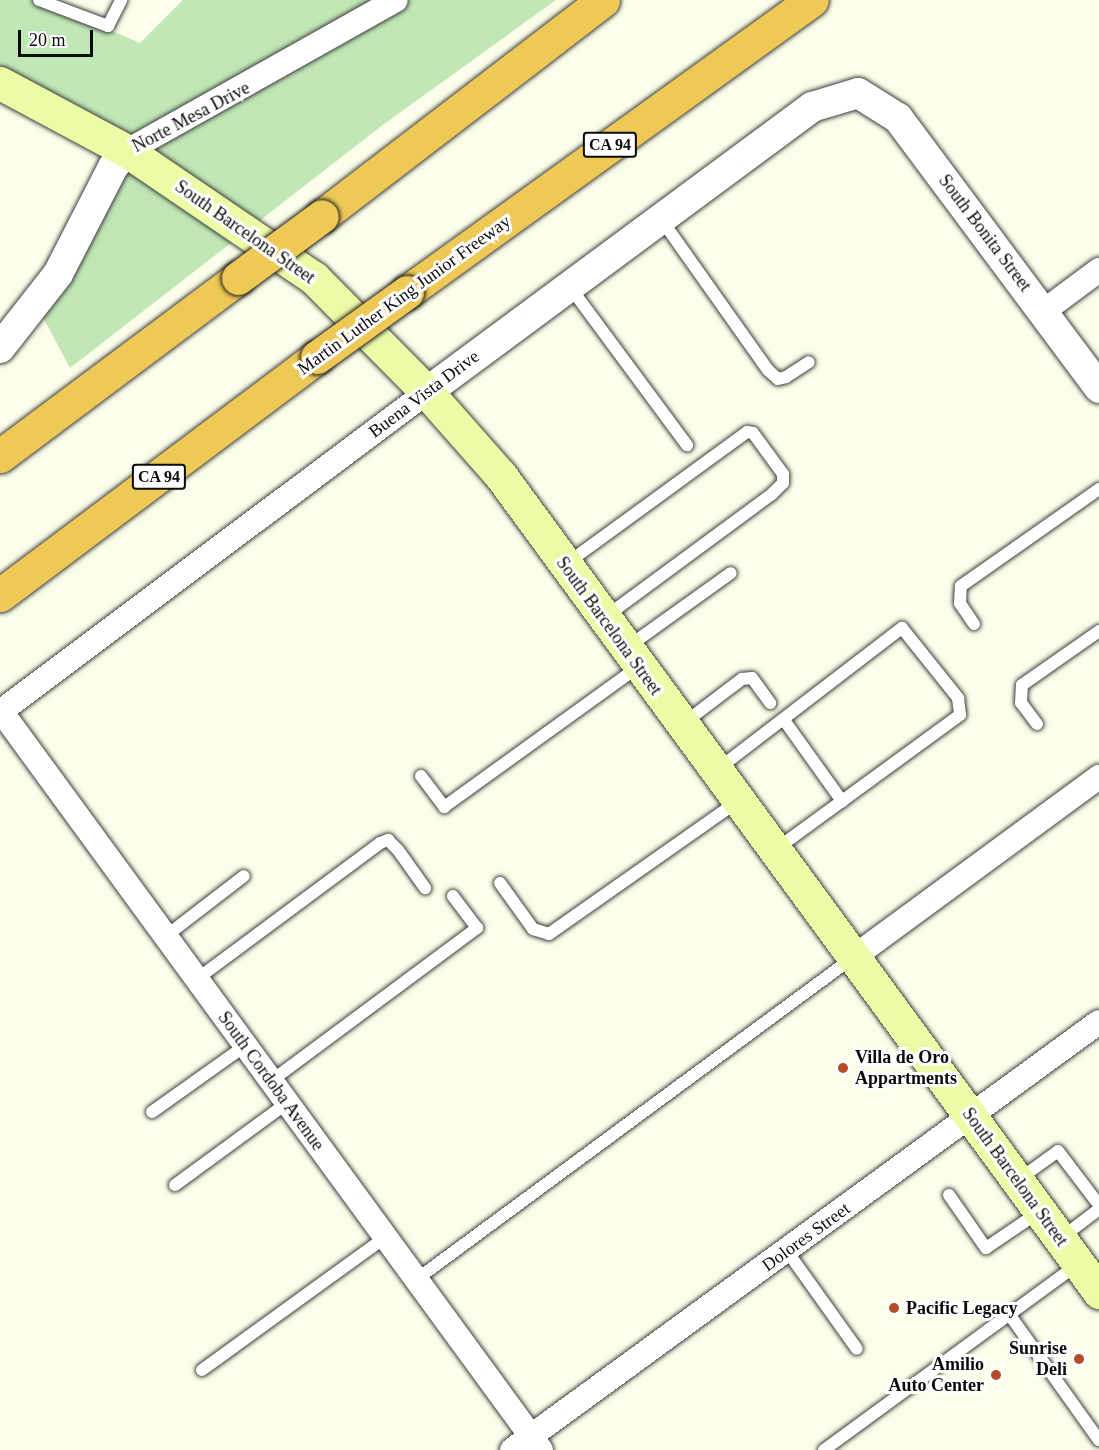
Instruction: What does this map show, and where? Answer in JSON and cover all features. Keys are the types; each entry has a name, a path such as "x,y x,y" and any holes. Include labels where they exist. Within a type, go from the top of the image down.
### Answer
{"highway":[{"path":"0,456 322,216 603,0"},
{"name":"Martin Luther King Junior Freeway","path":"0,595 317,357 812,0"}],"main road":[{"name":"South Barcelona Street","path":"0,84 127,151 314,278 427,392 501,476 851,959 970,1115 1099,1292"}],"street":[{"name":"Norte Mesa Drive","path":"0,348 58,274 113,167 127,151 396,0"},
{"name":"Buena Vista Drive","path":"0,712 812,107 858,93"},
{"name":"South Bonita Street","path":"858,93 898,118 1044,311 1099,388"},
{"path":"1044,311 1099,270"},
{"name":"South Cordoba Avenue","path":"0,712 417,1279 528,1445"},
{"path":"851,959 1099,777"},
{"name":"Dolores Street","path":"528,1445 970,1115 1099,1022"}],"lane":[{"path":"39,0 108,26 121,0"},
{"path":"661,219 768,370 778,379 786,377 809,362"},
{"path":"570,286 687,445"},
{"path":"565,565 747,432 753,433 783,474 783,483 772,494 603,618"},
{"path":"974,624 960,603 961,586 1099,489"},
{"path":"421,776 444,807 632,657 731,573"},
{"path":"715,772 902,628 958,698 960,715 773,851"},
{"path":"1037,724 1021,703 1022,685 1099,631"},
{"path":"681,725 742,679 752,678 770,703"},
{"path":"784,720 842,801"},
{"path":"500,883 533,929 549,934 738,802"},
{"path":"197,979 380,843 388,840 398,850 425,888"},
{"path":"166,936 244,876"},
{"path":"271,1081 477,928 453,896"},
{"path":"417,1279 851,959"},
{"path":"152,1112 245,1046"},
{"path":"174,1185 287,1103"},
{"path":"824,1450 1009,1314 1069,1251 1099,1207 1095,1189 1058,1151 1017,1181"},
{"path":"949,1195 986,1248 1040,1211"},
{"path":"202,1370 386,1237"},
{"path":"787,1251 857,1349"},
{"path":"1009,1314 1099,1440"}],"green space":[{"path":"0,0 39,0 140,43 183,0 556,0 384,124 70,368 36,304 127,151 0,83"}],"place":[{"name":"Villa de Oro Appartments","path":"843,1068"},
{"name":"Pacific Legacy","path":"894,1308"},
{"name":"Sunrise Deli","path":"1079,1359"},
{"name":"Amilio Auto Center","path":"996,1375"}]}
